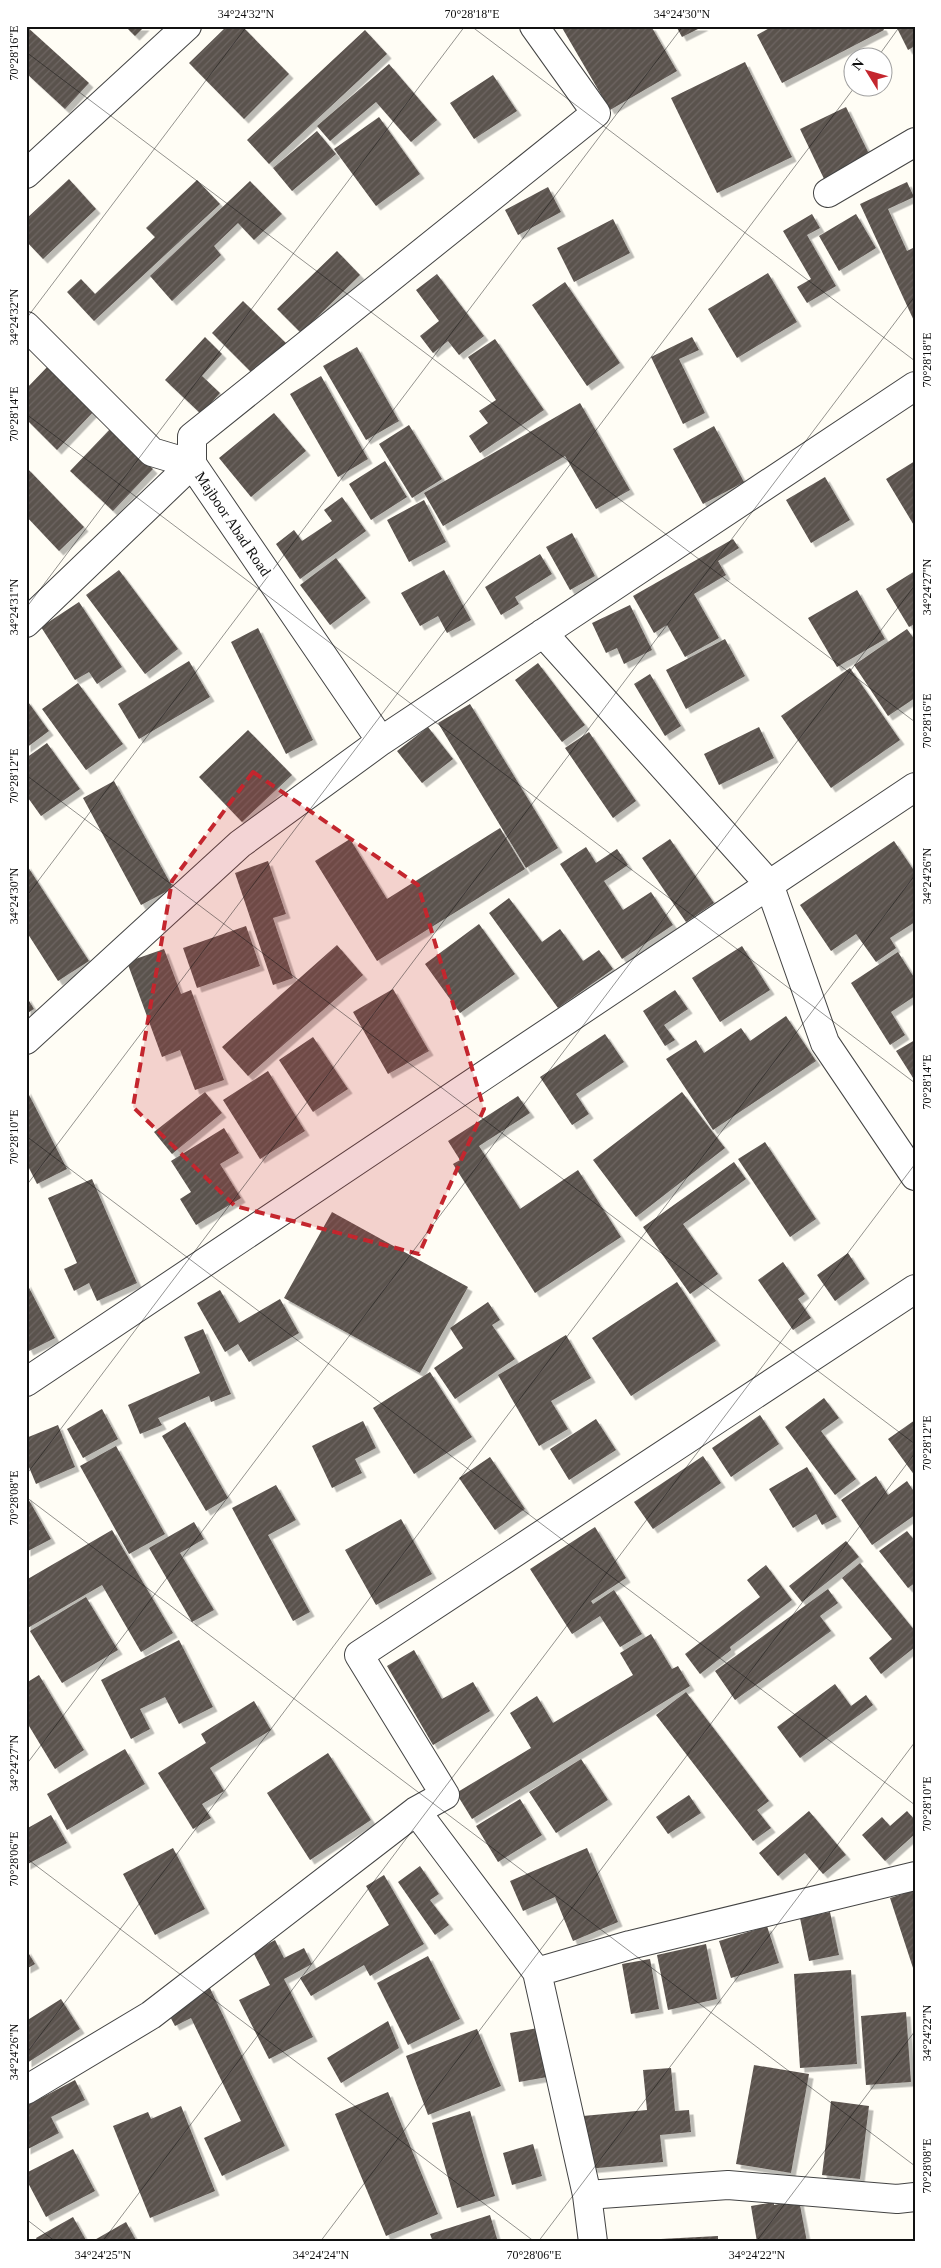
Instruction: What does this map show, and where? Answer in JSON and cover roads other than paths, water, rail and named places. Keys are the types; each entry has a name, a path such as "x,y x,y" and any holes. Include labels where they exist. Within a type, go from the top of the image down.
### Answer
{"street":[{"path":"26,174 187,26"},
{"path":"26,623 192,464 192,437 596,112 534,26"},
{"path":"828,193 915,142"},
{"name":"Majboor Abad Road","path":"26,326 152,452 192,464 381,741"},
{"path":"26,1040 240,844 381,741 915,386"},
{"path":"543,633 768,884 825,1043 915,1176"},
{"path":"26,1382 768,884 915,788"},
{"path":"26,2090 151,2015 416,1811 445,1795 359,1655 915,1289"},
{"path":"416,1811 537,1972 587,2195 593,2242"},
{"path":"537,1972 630,1946 915,1876"},
{"path":"587,2195 728,2185 897,2199 915,2197"}]}
